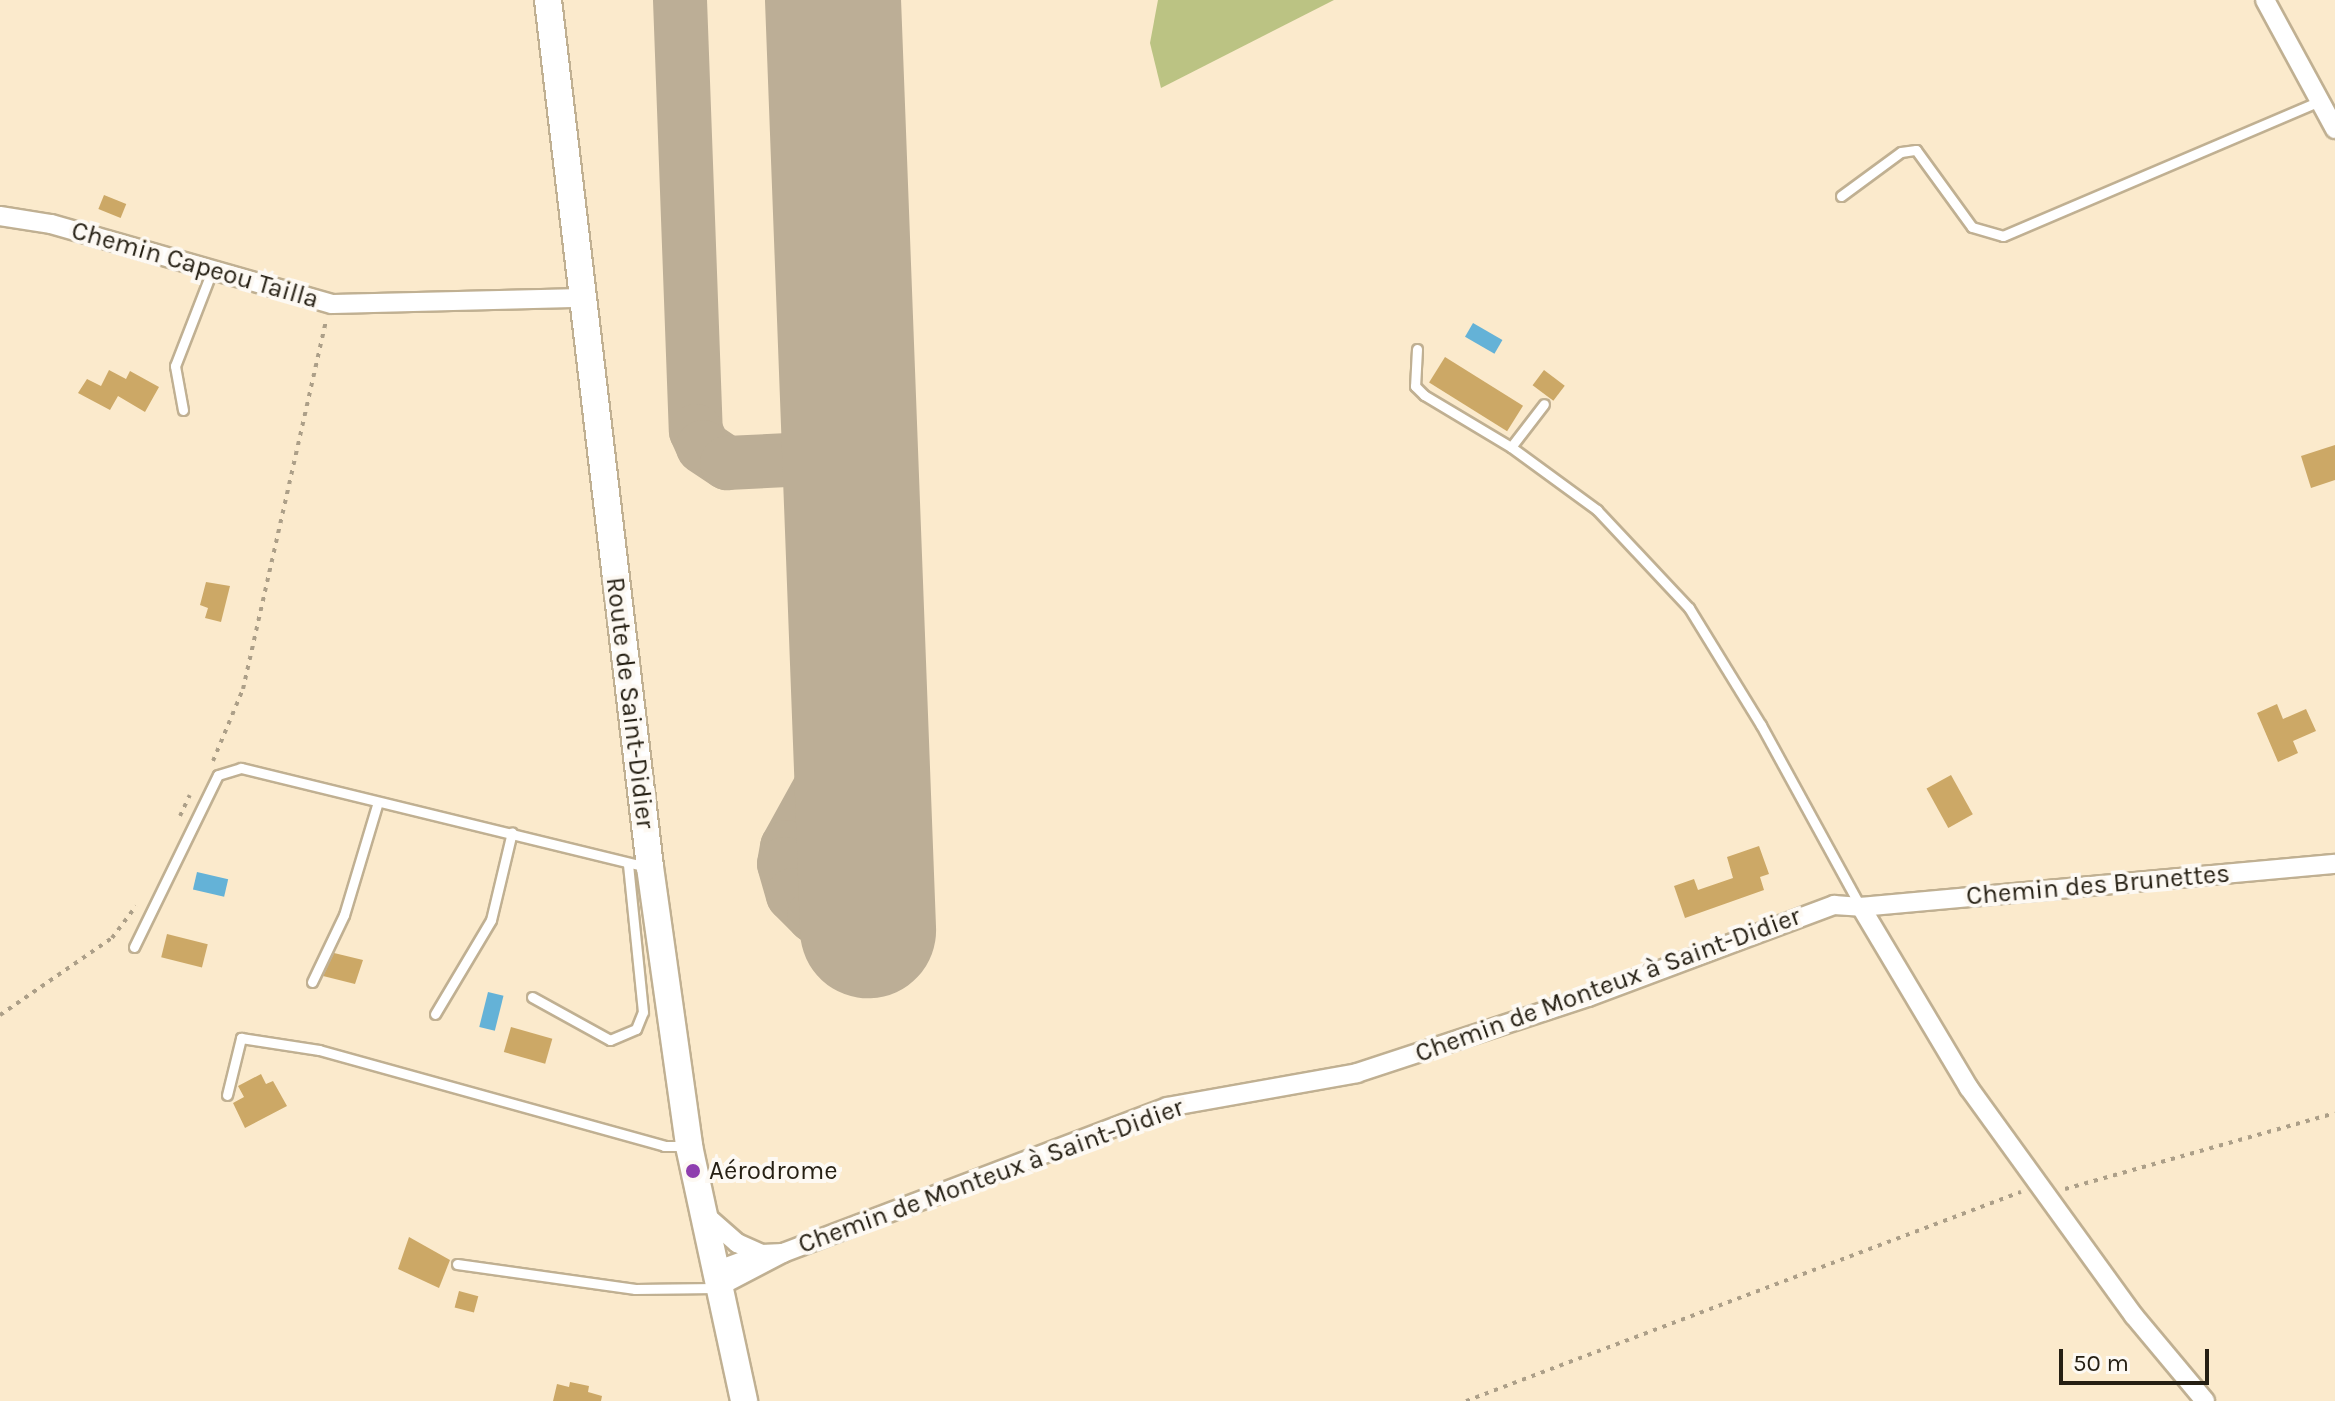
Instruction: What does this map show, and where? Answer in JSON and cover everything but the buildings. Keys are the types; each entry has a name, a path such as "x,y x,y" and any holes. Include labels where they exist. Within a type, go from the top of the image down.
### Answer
{"main road":[{"name":"Route de Saint-Didier","path":"548,0 584,298 639,866 701,1211 744,1401"}],"street":[{"path":"2265,0 2335,129"},
{"name":"Chemin Capeou Tailla","path":"0,216 51,224 211,273 332,304 584,298"},
{"name":"Chemin des Brunettes","path":"1861,907 2335,864"},
{"name":"Chemin de Monteux à Saint-Didier","path":"715,1280 750,1275 783,1253 1167,1107 1357,1073 1588,997 1834,905 1861,907"},
{"path":"1861,907 1969,1088 2038,1186 2205,1401"},
{"name":"Chemin de Monteux à Saint-Didier","path":"701,1211 737,1243 762,1254"},
{"name":"Chemin de Monteux à Saint-Didier","path":"715,1280 762,1254 783,1253"}],"lane":[{"path":"1841,196 1901,152 1916,150 1972,227 2003,236 2320,101"},
{"path":"183,410 175,366 211,273"},
{"path":"1417,349 1415,386 1511,447 1597,510 1689,608 1761,725 1861,907"},
{"path":"1511,447 1544,404"},
{"path":"134,947 218,775 241,768 599,851 639,866 643,1012 636,1029 610,1040 532,997"},
{"path":"312,982 344,915 378,802"},
{"path":"435,1014 491,920 512,832"},
{"path":"227,1095 241,1038 319,1050 664,1146 689,1146"},
{"path":"457,1264 635,1289 715,1280"}],"path":[{"path":"210,765 243,689 317,345 332,304"},
{"path":"175,828 194,789"},
{"path":"0,1015 112,938 138,903"},
{"path":"1466,1401 2038,1186 2060,1190 2335,1113"}],"green space":[{"path":"1158,0 1334,0 1161,88 1150,43"}],"water":[{"path":"1473,323 1502,340 1494,354 1465,337"},
{"path":"197,872 228,879 224,897 193,890"},
{"path":"488,992 504,996 495,1031 479,1027"}],"taxiway":[{"path":"680,0 696,431 703,447 727,463 850,457"},
{"path":"861,713 787,847 784,864 793,895 814,916 837,923 866,910"}],"runway":[{"path":"833,0 868,930"}],"place":[{"name":"Aérodrome","path":"693,1171"}]}
